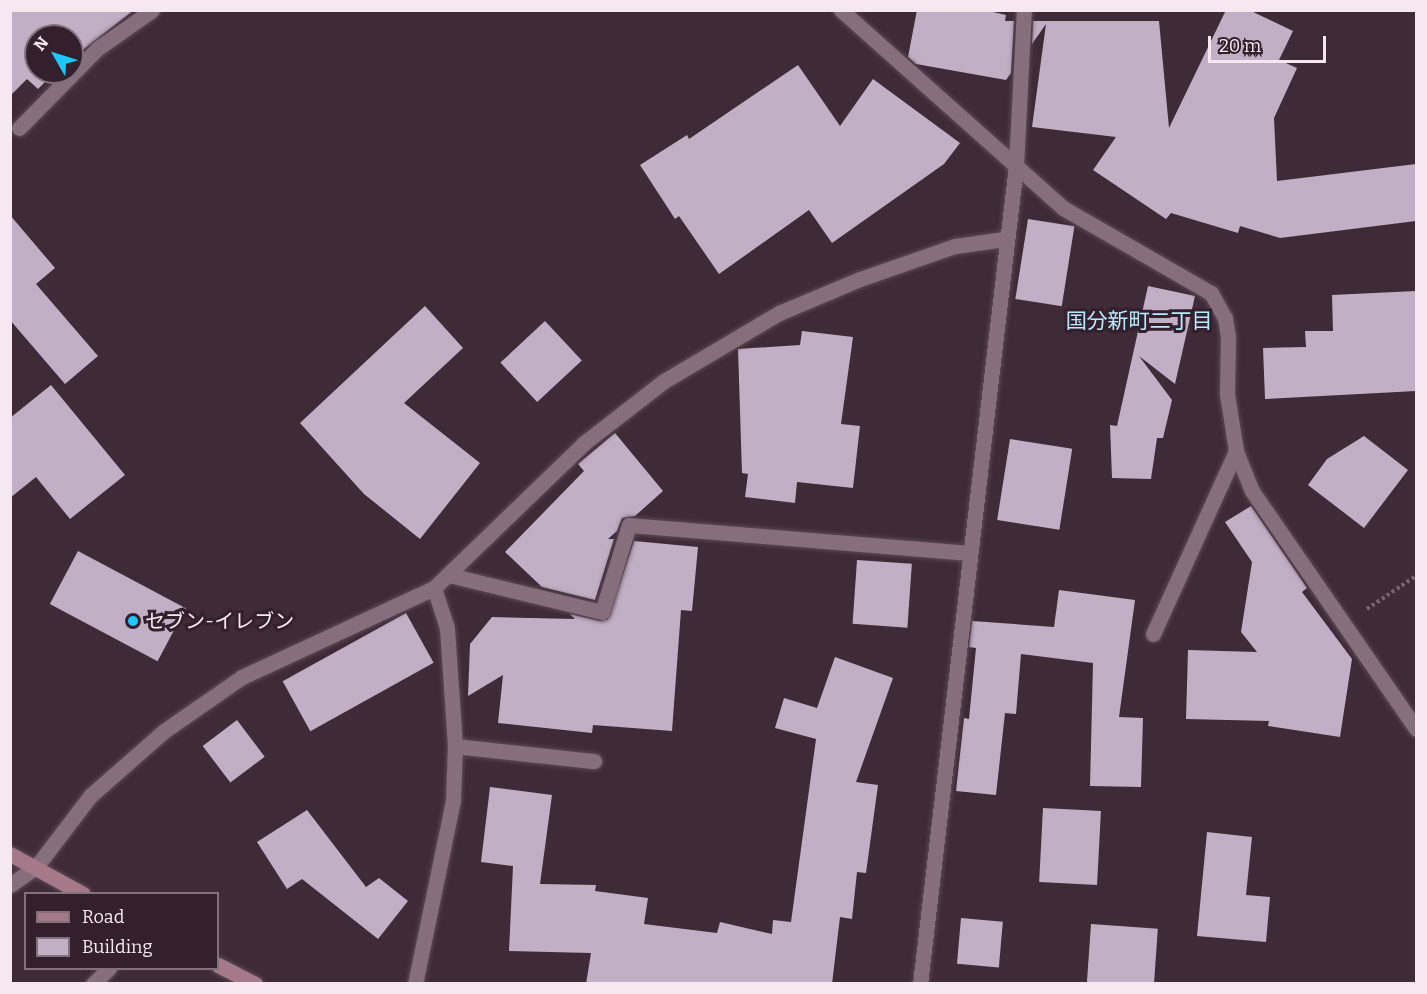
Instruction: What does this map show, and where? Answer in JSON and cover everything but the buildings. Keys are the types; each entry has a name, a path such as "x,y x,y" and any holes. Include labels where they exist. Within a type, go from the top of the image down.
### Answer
{"main road":[{"path":"10,854 80,892"},
{"path":"219,966 255,984"}],"street":[{"path":"19,128 98,48 152,10"},
{"path":"841,10 1063,208 1201,285 1219,303 1228,336 1227,394 1236,451 1252,491 1347,623 1416,729"},
{"path":"920,984 968,553 1005,240 1016,166 1024,10"},
{"path":"10,885 36,867 90,796 131,757 203,702 242,677 434,588 616,416 722,346 779,313 860,279 955,246 1005,240"},
{"path":"1153,634 1236,451"},
{"path":"449,576 602,612 629,525 968,553"},
{"path":"415,984 453,800 455,746 447,628 434,588"},
{"path":"455,746 594,761"},
{"path":"93,984 108,970"}],"path":[{"path":"1347,623 1416,576"}],"place":[{"name":"セブン-イレブン","path":"133,621"}],"district":[{"name":"国分新町二丁目","path":"1139,321"}]}
